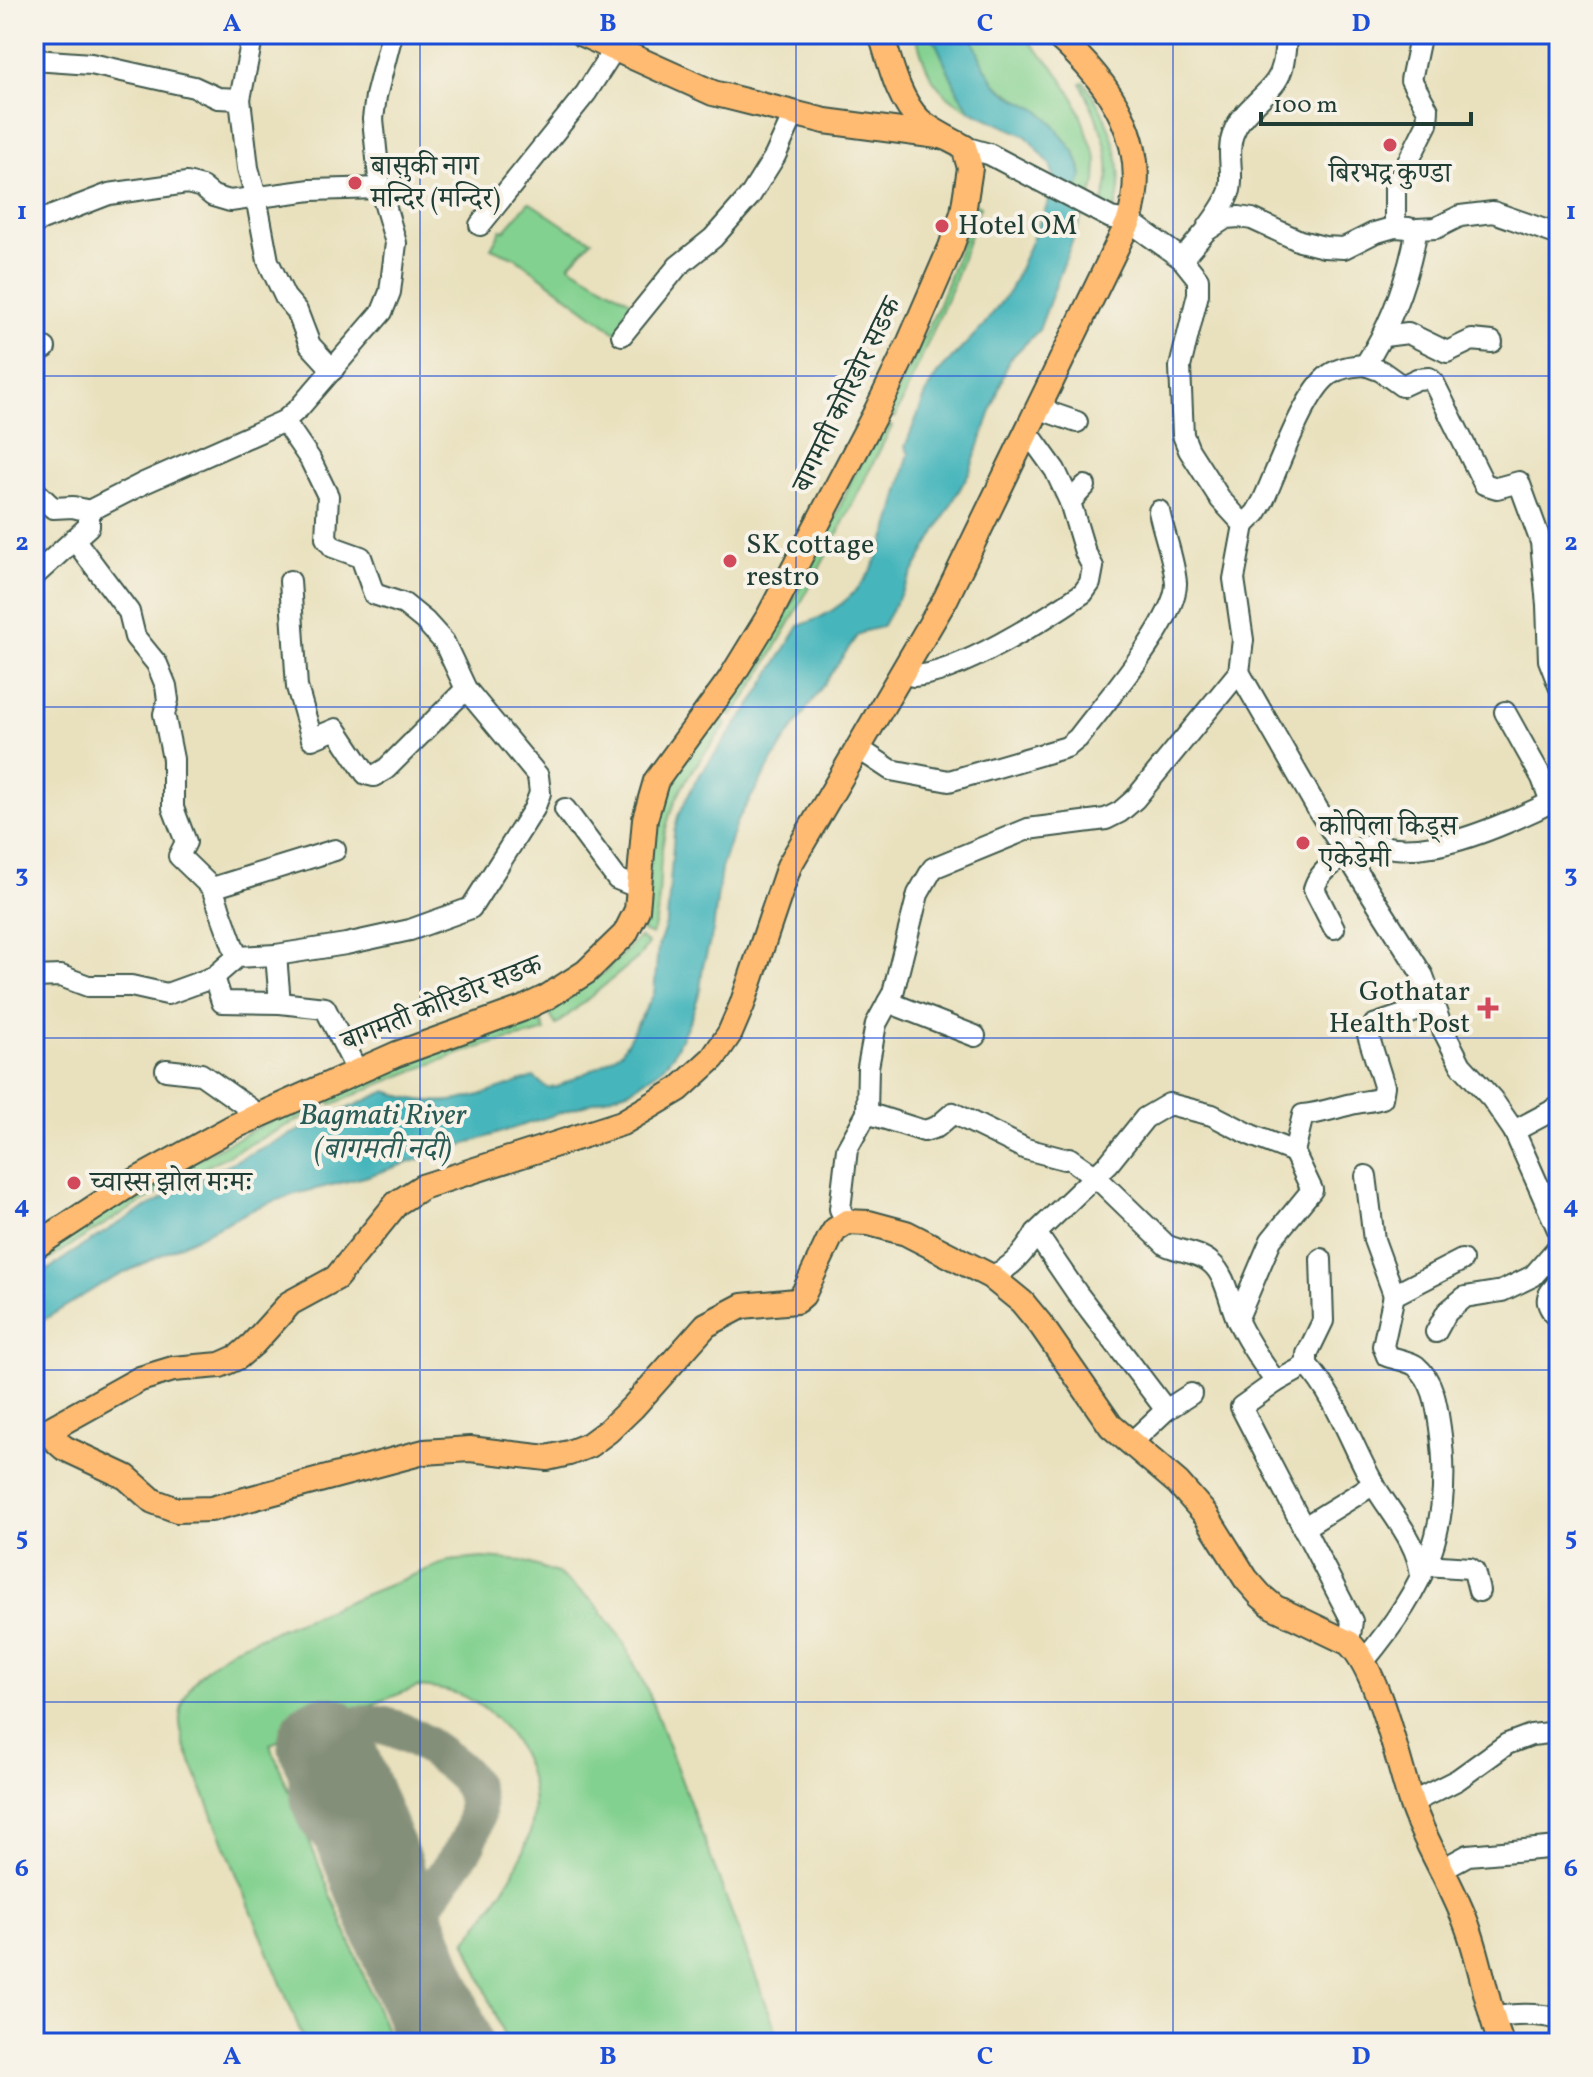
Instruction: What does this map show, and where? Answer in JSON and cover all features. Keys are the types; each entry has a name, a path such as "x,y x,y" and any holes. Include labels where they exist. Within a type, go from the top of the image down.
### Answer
{"main road":[{"path":"881,34 890,65 919,120 954,142"},
{"path":"1055,34 1086,61 1123,118 1134,152 1136,199 1120,220 975,541 908,666 789,866 742,1005 730,1033 713,1058 697,1075 655,1105 622,1123 422,1187 397,1203 336,1278 290,1303 238,1357 220,1365 154,1374 45,1432 64,1448 126,1477 153,1501 177,1510 211,1509 424,1452 470,1449 547,1458 569,1453 589,1445 608,1431 706,1325 742,1306 796,1301 803,1295 835,1230 847,1222 869,1223 906,1233 990,1276 1022,1302 1060,1350 1096,1409 1111,1426 1178,1483 1206,1515 1246,1579 1261,1596 1274,1607 1356,1652 1371,1677 1423,1834 1469,1931 1491,2018 1501,2043"},
{"path":"586,35 713,93 825,121 954,142"},
{"name":"बागमती कोरिडोर सडक","path":"34,1247 135,1181 259,1115 357,1071 522,1009 557,992 602,958 625,934 637,910 645,819 656,781 729,681 769,616 908,346 963,213 970,168 954,142"}],"street":[{"path":"253,34 240,99 248,168 271,268 285,297 297,311 310,345 333,370"},
{"path":"34,490 53,508 73,507 89,511 284,421 299,408 382,312 390,292 396,243 380,188 373,119 392,34"},
{"path":"1182,259 1206,231 1225,201 1231,187 1228,155 1233,133 1243,116 1277,81 1286,55 1287,34"},
{"path":"1395,227 1395,188 1427,124 1428,110 1411,80 1419,42 1417,34"},
{"path":"480,225 586,93 615,48"},
{"path":"34,60 91,64 194,87 218,98 240,99"},
{"path":"622,335 678,266 724,227 750,196 775,156 794,114"},
{"path":"954,142 989,154 1120,220 1182,259 1198,279 1198,294 1180,367 1183,435 1221,500 1244,525"},
{"path":"34,223 109,194 156,186 187,183 230,201 311,190 380,188"},
{"path":"1206,231 1226,218 1239,217 1252,219 1300,241 1344,248 1374,233 1395,227 1436,228 1460,216 1493,212 1559,235"},
{"path":"1365,365 1384,336 1409,266 1417,229"},
{"path":"1384,336 1408,333 1447,352 1472,340 1492,342"},
{"path":"847,1222 840,1209 847,1149 867,1113 868,1067 876,1024 893,993 918,894 933,868 1028,829 1106,819 1120,812 1135,799 1239,672 1243,640 1234,579 1244,525 1263,501 1308,402 1319,384 1338,369 1365,365 1381,371 1402,386 1417,379 1429,378 1484,484 1497,488 1519,482 1541,542 1549,660 1559,686"},
{"path":"1040,402 1051,413 1077,422"},
{"path":"34,977 61,976 88,986 131,986 167,994 214,977 237,957 276,955 410,930 471,908 537,802 541,784 530,766 466,689 444,642 404,604 374,594 361,557 333,547 326,538 328,496 310,459 284,421"},
{"path":"908,666 914,676 949,668 1016,635 1083,593 1090,583 1093,567 1085,552 1070,502 1055,470 1027,431"},
{"path":"1070,502 1085,486"},
{"path":"34,576 89,526 89,511"},
{"path":"858,748 891,770 949,781 1067,747 1078,738 1134,664 1172,605 1176,585 1159,511"},
{"path":"74,539 129,612 135,637 157,664 166,686 168,700 164,714 173,759 173,808 186,842 179,856 212,888 237,957"},
{"path":"290,581 297,687 312,739 336,729 366,774 374,776 386,769 466,689"},
{"path":"1239,672 1317,808 1423,976 1442,1028 1461,1065 1492,1099 1514,1131 1559,1232"},
{"path":"1334,928 1314,889 1326,870 1348,856 1366,846 1434,846 1489,829 1556,801 1505,712"},
{"path":"565,809 617,879 639,888"},
{"path":"212,888 335,850"},
{"path":"276,955 280,1003"},
{"path":"214,977 222,1002 325,1008 357,1071"},
{"path":"888,1002 975,1036"},
{"path":"1237,1320 1271,1240 1312,1190 1294,1152 1303,1115 1325,1113 1382,1098 1384,1086 1368,1035 1374,1025 1434,1005"},
{"path":"166,1070 201,1074 259,1115"},
{"path":"990,1276 1004,1272 1036,1233 1119,1153 1145,1118 1169,1104 1212,1115 1294,1152"},
{"path":"1514,1131 1559,1107"},
{"path":"867,1113 924,1131 937,1127 953,1113 1026,1149 1069,1158 1096,1177 1166,1245 1180,1252 1202,1256 1215,1265 1237,1320 1276,1382"},
{"path":"1356,1652 1404,1610 1424,1571 1443,1510 1445,1465 1437,1405 1430,1383 1415,1365 1387,1356 1383,1346 1394,1295 1374,1240 1366,1176"},
{"path":"1036,1233 1077,1293 1166,1410"},
{"path":"1436,1332 1447,1312 1465,1297 1502,1291 1533,1276 1559,1246"},
{"path":"1321,1259 1323,1321 1307,1354 1307,1365 1323,1382 1374,1484 1424,1571"},
{"path":"1394,1295 1462,1260"},
{"path":"1559,1282 1547,1297 1547,1303 1559,1321"},
{"path":"1307,1365 1241,1407 1352,1621 1356,1652"},
{"path":"1131,1443 1166,1410 1191,1394"},
{"path":"1303,1528 1374,1484"},
{"path":"1424,1571 1470,1568 1474,1571 1479,1591"},
{"path":"1411,1803 1457,1780 1507,1744 1531,1735 1559,1732"},
{"path":"1442,1869 1468,1855 1559,1847"},
{"path":"1491,2018 1521,2015 1559,2019"}],"green space":[{"path":"916,34 932,34 959,94 971,111 948,97 933,80 923,60"},
{"path":"971,34 1022,34 1055,69 1075,100 1097,160 1096,183 1082,215 1077,191 1082,177 1075,153 1020,101 995,83 981,60"},
{"path":"1084,82 1102,111 1115,145 1120,180 1113,213 1101,206 1106,190 1108,158 1100,128 1081,83"},
{"path":"529,202 569,229 592,240 569,265 639,306 617,333 516,258 491,248 501,230 504,231"},
{"path":"976,204 980,206 951,290 895,418 887,415 938,307"},
{"path":"882,422 892,426 839,531 766,665 731,716 723,710 787,612"},
{"path":"718,716 727,724 695,767 670,813 662,849 659,903 652,935 642,931 648,905 651,840 657,811 679,768"},
{"path":"639,937 648,944 639,957 556,1025 547,1010 605,972"},
{"path":"538,1015 545,1031 445,1059 331,1105 325,1093"},
{"path":"318,1096 323,1108 175,1183 34,1270 34,1257 134,1192"},
{"path":"483,1558 522,1561 557,1573 594,1602 622,1639 648,1692 781,2043 507,2043 466,1942 502,1892 524,1851 533,1816 529,1775 512,1738 483,1708 453,1693 417,1687 270,1744 391,2043 305,2043 184,1744 180,1721 186,1696 198,1677 233,1648 448,1561"}],"water":[{"name":"Bagmati River (बागमती नदी)","path":"932,34 971,34 981,60 995,83 1049,119 1075,153 1080,166 1082,177 1077,191 1082,215 1039,330 1009,360 970,471 882,627 857,636 782,745 736,823 721,869 713,931 700,991 673,1055 661,1069 630,1090 365,1177 295,1194 258,1207 102,1284 34,1326 34,1280 117,1224 161,1199 296,1132 387,1091 407,1098 444,1101 479,1095 534,1077 547,1088 557,1087 600,1066 622,1051 654,994 658,947 667,921 674,833 678,816 696,780 753,702 799,626 827,614 849,598 866,578 887,533 909,453 905,447 928,389 938,373 983,326 1010,290 1051,196 1054,178 1050,164 1026,136 971,111 959,94"}],"taxiway":[{"path":"385,1892 360,1858 319,1823 309,1796 311,1769 325,1744 353,1725 386,1726 403,1732 450,1762 472,1786 476,1803 472,1831 424,1906 415,1965"}],"runway":[{"path":"325,1743 445,2043"}],"place":[{"name":"बिरभद्र कुण्डा","path":"1390,145"},
{"name":"बासुकी नाग मन्दिर (मन्दिर)","path":"355,183"},
{"name":"Hotel OM","path":"942,226"},
{"name":"SK cottage restro","path":"730,561"},
{"name":"कोपिला किड्स एकेडेमी","path":"1303,843"},
{"name":"Gothatar Health Post","path":"1488,1008"},
{"name":"च्वास्स झोल मःमः","path":"74,1183"}]}
